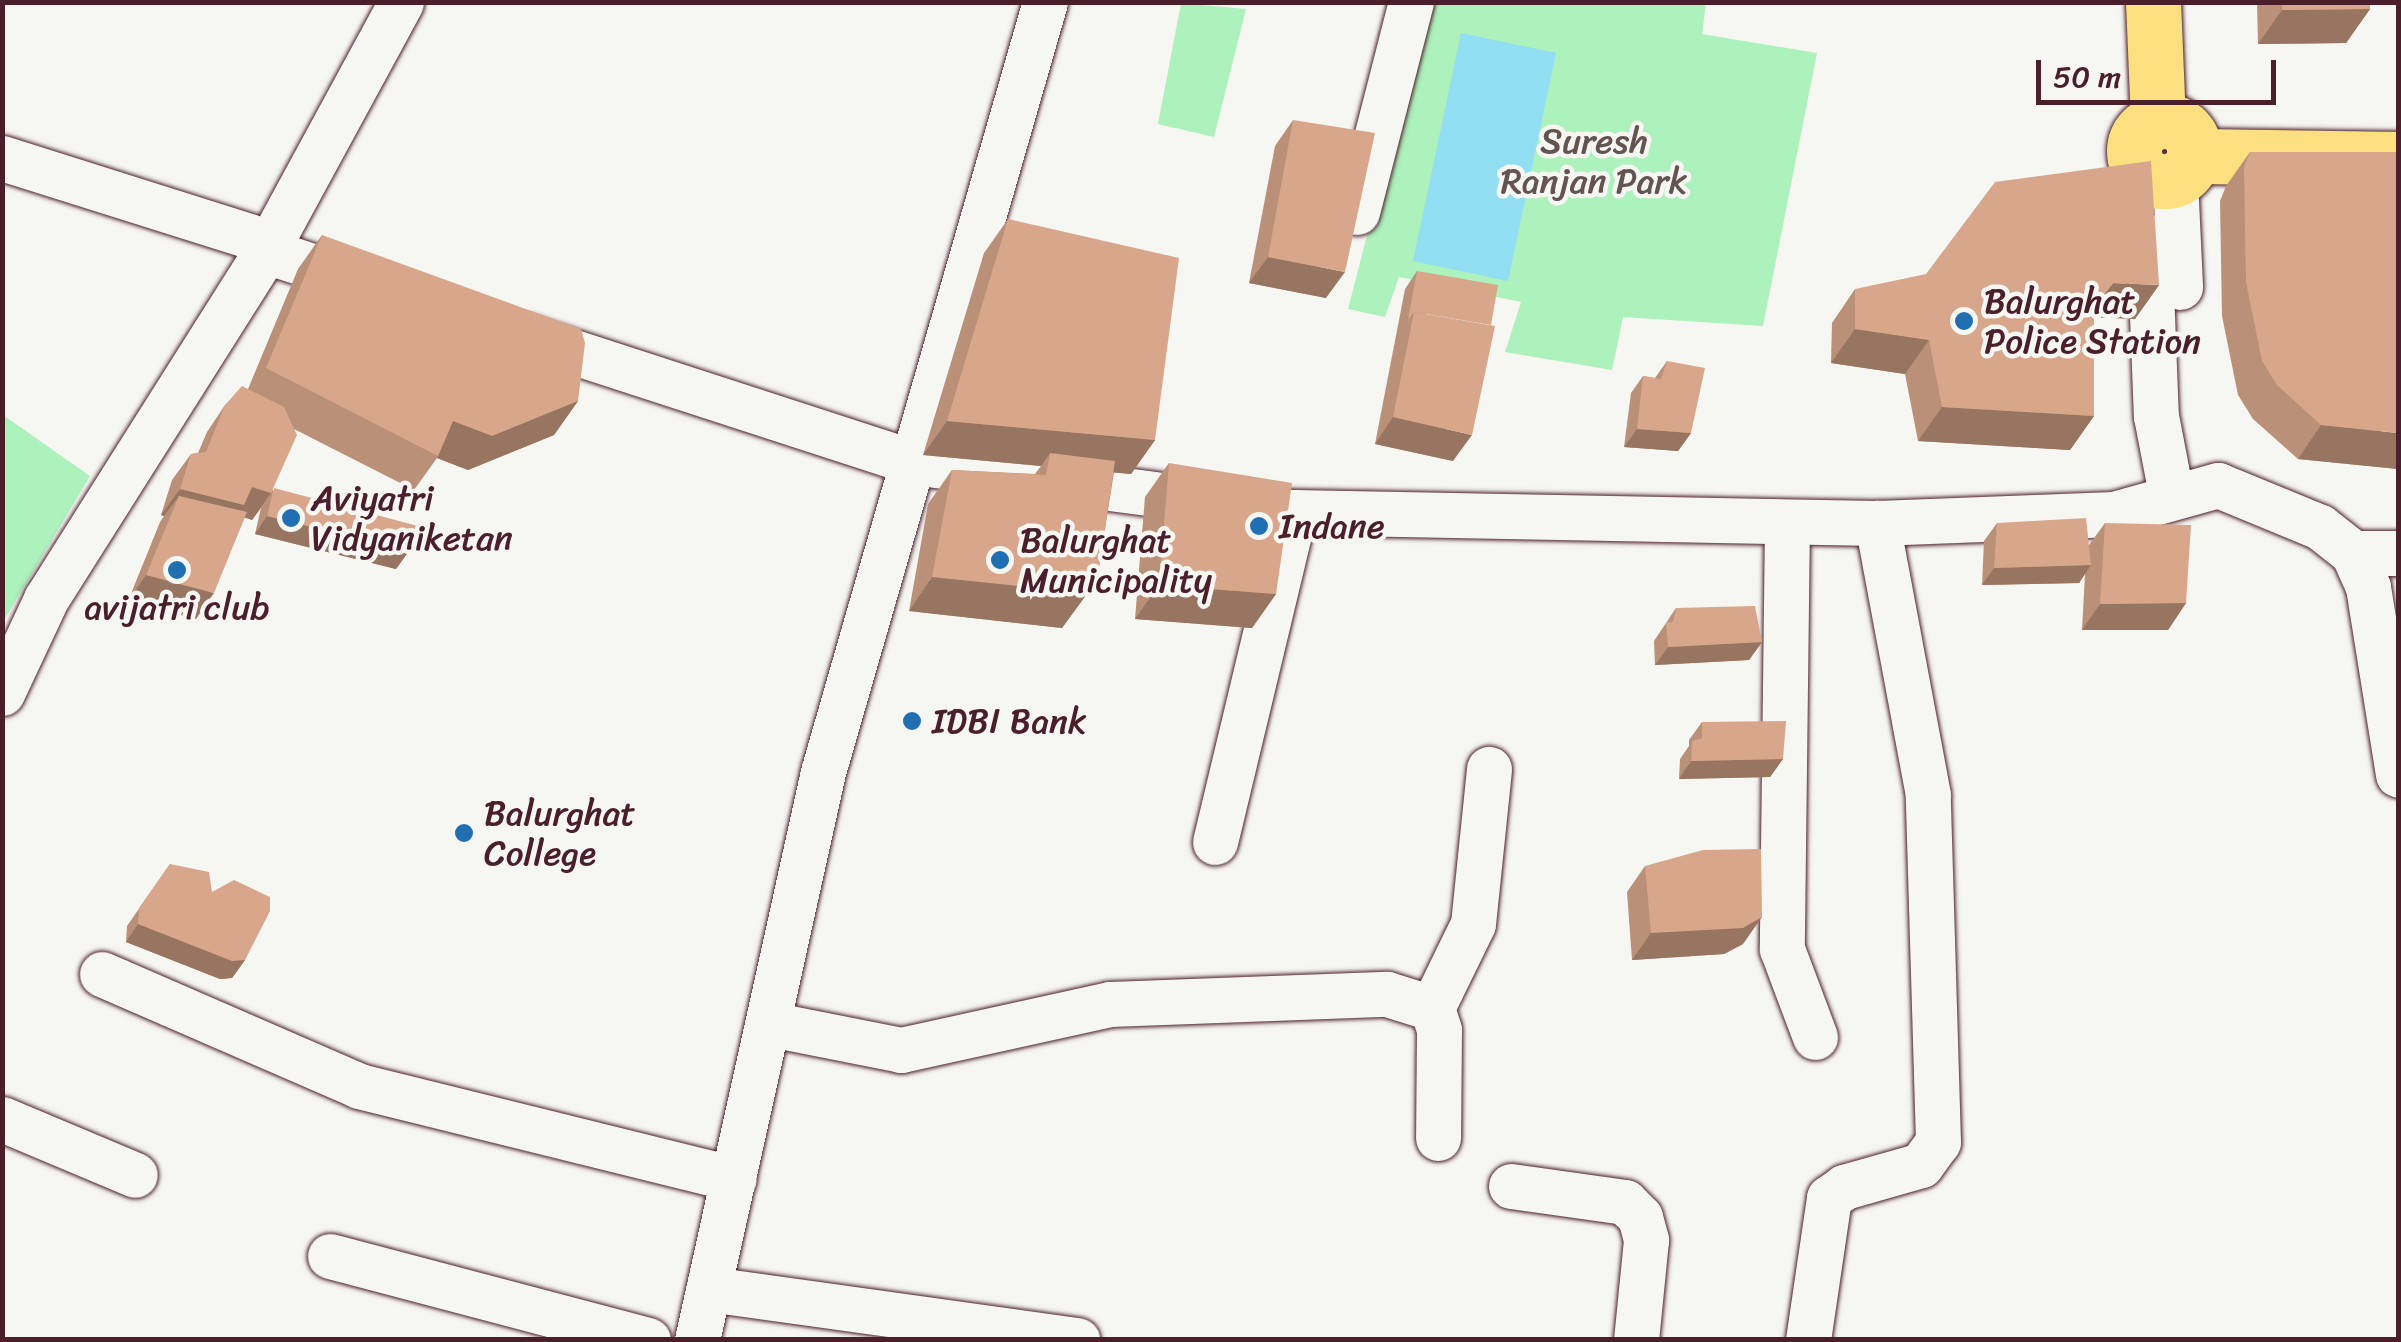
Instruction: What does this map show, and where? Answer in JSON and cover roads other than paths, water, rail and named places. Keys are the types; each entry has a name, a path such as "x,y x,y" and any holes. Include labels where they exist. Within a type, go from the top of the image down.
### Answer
{"main road":[{"path":"2153,2 2168,158 2398,160"}],"street":[{"path":"2,693 46,600 266,251 401,2"},
{"path":"697,1340 823,772 1045,2"},
{"path":"1357,212 1412,2"},
{"path":"2,158 249,236 266,251 399,294"},
{"path":"2168,158 2181,492"},
{"path":"494,326 912,462 1294,512 1877,523 2114,514 2146,509 2181,492 2218,485 2320,527 2354,553 2368,587 2398,774"},
{"path":"1215,842 1294,512"},
{"path":"1787,522 1782,950 1815,1037"},
{"path":"1808,1340 1829,1198 1844,1187 1922,1165 1938,1142 1928,795 1877,523"},
{"path":"2354,553 2398,553"},
{"path":"1438,1138 1440,1030 1432,1008 1474,924 1489,769"},
{"path":"102,974 359,1086 734,1178"},
{"path":"770,1024 901,1050 1110,1004 1388,994 1432,1008"},
{"path":"2,1119 134,1175"},
{"path":"1511,1186 1625,1202 1640,1217 1646,1240 1636,1340"},
{"path":"330,1256 648,1340"},
{"path":"709,1289 1077,1340"}],"water":[{"path":"1461,33 1556,53 1508,281 1413,261"}],"place":[{"name":"Balurghat Police Station","path":"1964,321"},
{"name":"Aviyatri Vidyaniketan","path":"291,518"},
{"name":"Indane","path":"1259,526"},
{"name":"Balurghat Municipality","path":"1000,560"},
{"name":"avijatri club","path":"177,570"},
{"name":"IDBI Bank","path":"912,721"},
{"name":"Balurghat College","path":"464,833"}],"park label":[{"name":"Suresh Ranjan Park","path":"1594,161"}]}
